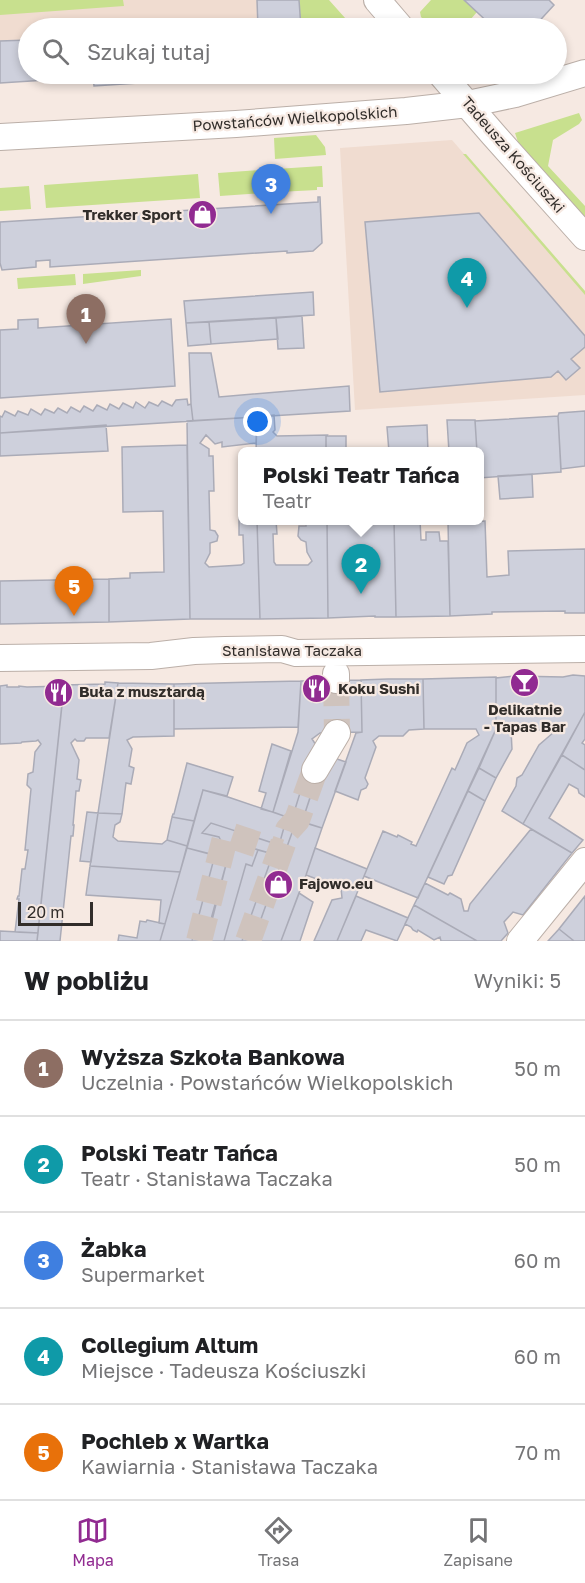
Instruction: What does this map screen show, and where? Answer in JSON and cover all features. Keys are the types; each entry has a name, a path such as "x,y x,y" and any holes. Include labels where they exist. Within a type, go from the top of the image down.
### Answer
{"street":[{"path":"376,0 392,18"},
{"name":"Powstańców Wielkopolskich","path":"567,79 585,74"},
{"name":"Tadeusza Kościuszki","path":"450,84 585,237"},
{"name":"Powstańców Wielkopolskich","path":"0,137 406,111 468,104 550,84"},
{"name":"Stanisława Taczaka","path":"0,658 151,656 194,651 282,649 296,653 585,649"},
{"path":"315,770 337,733"},
{"path":"520,941 585,861"}],"shaded area":[{"path":"0,0 327,0 343,18 18,18 18,82 0,83"},
{"path":"94,84 124,84 94,86"},
{"path":"452,140 585,293 585,395 355,410 340,148"}],"green space":[{"path":"0,0 123,0 124,6 0,15"},
{"path":"299,0 329,0 345,18 300,18"},
{"path":"431,0 464,0 477,12 472,18 422,18 420,12"},
{"path":"579,113 582,120 579,124 553,140 548,166 585,206 585,218 518,142 515,133"},
{"path":"316,135 325,147 326,155 275,159 274,138"},
{"path":"463,154 466,154 585,291 585,295"},
{"path":"322,166 323,187 317,187 317,190 278,192 276,169"},
{"path":"261,170 263,193 220,196 218,173"},
{"path":"198,174 200,198 46,208 44,185"},
{"path":"29,186 31,209 0,211 0,188"},
{"path":"141,270 141,276 83,284 83,274"},
{"path":"75,274 76,285 18,289 17,278"}],"building":[{"path":"257,0 299,0 300,18 258,18"},
{"path":"464,0 549,0 554,5 542,18 483,18"},
{"path":"18,40 18,82 0,83 0,41"},
{"path":"94,84 124,84 94,86"},
{"path":"318,197 320,197 322,243 313,251 50,267 50,260 36,261 36,267 2,270 0,263 0,222 318,202"},
{"path":"479,213 585,336 585,347 571,359 580,368 566,380 558,371 551,377 380,392 365,222"},
{"path":"313,292 314,315 186,323 184,301"},
{"path":"302,316 304,348 278,349 276,318"},
{"path":"276,318 278,339 211,344 209,322"},
{"path":"38,319 38,328 171,319 175,386 0,398 0,330 18,329 18,320"},
{"path":"209,322 211,344 188,346 186,323"},
{"path":"189,353 211,353 219,397 349,386 350,411 193,421"},
{"path":"187,399 188,405 191,404 193,421 0,433 0,416 2,417 5,411 15,416 18,411 28,415 31,409 41,415 45,409 54,413 58,408 67,413 71,407 80,412 84,406 93,411 97,405 107,410 110,404 119,409 123,403 133,408 136,402 145,408 149,402 158,406 162,401 172,406 176,400"},
{"path":"585,411 585,466 561,469 559,413"},
{"path":"274,415 275,430 273,432 277,436 327,435 326,447 256,447 257,417"},
{"path":"558,416 561,472 484,478 484,447 477,447 475,421"},
{"path":"257,417 256,443 222,447 222,442 215,444 206,435 200,443 209,449 209,456 213,456 214,491 209,491 210,530 215,531 218,536 217,541 210,543 210,553 205,563 209,567 244,563 243,535 239,535 239,525 257,525 260,619 190,619 187,421"},
{"path":"447,420 475,420 477,447 449,447"},
{"path":"106,425 108,451 0,456 0,433"},
{"path":"427,425 428,447 389,447 387,427"},
{"path":"326,436 346,436 346,447 326,447"},
{"path":"187,445 190,619 109,622 109,579 130,578 130,573 164,572 163,511 123,512 122,447"},
{"path":"532,474 533,497 500,499 498,476"},
{"path":"484,521 487,577 509,575 508,551 585,549 585,613 492,612 492,614 450,616 448,525 484,525"},
{"path":"257,525 276,525 277,534 273,534 276,565 308,565 312,561 307,552 306,542 298,536 299,526 327,525 328,618 260,619"},
{"path":"327,525 394,525 396,617 328,618"},
{"path":"394,525 420,525 421,540 426,540 426,532 439,532 440,541 448,541 450,616 396,617"},
{"path":"109,579 109,622 0,624 0,581"},
{"path":"585,676 585,712 523,824 502,811 516,786 517,778 522,775 539,745 554,732 554,726 543,730 511,730 512,749 496,778 479,768 496,729 496,678"},
{"path":"496,677 496,729 418,898 364,876 383,831 397,837 398,835 416,846 452,768 455,770 467,743 479,735 476,729 424,729 423,679"},
{"path":"423,679 424,729 409,730 403,736 379,736 373,741 376,747 365,778 368,784 361,790 358,800 335,791 356,733 362,732 361,680"},
{"path":"361,680 362,732 320,733 312,739 316,745 311,768 306,781 304,780 292,819 273,812 298,732 301,681"},
{"path":"301,681 298,727 174,729 174,684"},
{"path":"105,682 118,683 109,738 86,738 84,741 75,739 71,743 79,760 77,779 81,780 79,791 76,791 60,941 37,941 64,685 105,684"},
{"path":"118,683 174,684 174,736 133,737 127,740 132,749 129,766 134,768 131,784 126,783 122,814 98,813"},
{"path":"7,685 7,687 64,686 38,933 15,932 19,899 17,899 28,850 25,850 31,789 27,785 28,774 33,772 35,752 41,744 38,740 0,744 0,686"},
{"path":"585,712 585,739 582,743 585,745 585,770 562,755"},
{"path":"272,744 291,751 273,812 261,809 266,793 259,791"},
{"path":"562,755 585,770 585,797 569,784 549,818 583,840 572,853 523,824"},
{"path":"328,756 346,762 322,828 302,822 323,759"},
{"path":"187,763 233,777 227,796 203,790 194,821 172,817"},
{"path":"311,768 319,770 303,822 293,830 253,941 242,941 273,854 232,842 228,844 224,860 227,861 208,936 205,941 192,941 215,855 217,856 221,841 219,837 202,833 211,823 279,845 287,817 292,819 304,780 306,781"},
{"path":"479,768 496,778 485,801 468,791"},
{"path":"203,790 287,817 279,845 211,823 202,833 219,837 221,841 217,856 187,848"},
{"path":"468,791 485,801 452,875 448,876 444,884 428,877"},
{"path":"87,812 98,813 91,862 80,861"},
{"path":"98,813 122,814 120,822 115,825 113,837 118,841 162,844 167,840 187,846 180,872 90,866"},
{"path":"172,817 194,821 187,846 167,840"},
{"path":"303,822 322,828 281,941 253,941 293,830"},
{"path":"531,829 572,853 523,915 513,912 504,922 508,933 501,941 477,941 414,905 425,883 461,899 464,911 468,911 470,904"},
{"path":"232,842 258,850 252,866 246,864 224,941 205,941 227,861 224,860 228,844"},
{"path":"187,848 215,855 192,941 160,941"},
{"path":"315,848 367,869 337,941 314,941 332,900 342,898 341,888 306,875"},
{"path":"258,850 273,854 242,941 224,941 246,864 252,866"},
{"path":"90,866 180,872 165,924 159,923 161,900 86,895"},
{"path":"299,893 313,902 300,941 281,941"},
{"path":"356,896 408,918 397,941 366,930 361,941 337,941"},
{"path":"585,896 585,941 574,941 559,929"},
{"path":"414,905 477,941 441,941 440,937 434,940 418,930 417,932 413,930 405,924"},
{"path":"147,920 165,924 160,941 118,941 119,935 137,938 140,921 146,922"},
{"path":"559,929 574,941 548,941"},
{"path":"0,931 38,933 37,941 0,941"}],"tunnel":[{"path":"336,680 337,733"},
{"path":"248,941 288,830 297,820 315,770"},
{"path":"199,941 226,834 280,852"}],"place":[{"name":"Żabka","path":"271,214"},
{"name":"Trekker Sport","path":"203,215"},
{"name":"Collegium Altum","path":"467,308"},
{"name":"Wyższa Szkoła Bankowa","path":"86,344"},
{"name":"Polski Teatr Tańca","path":"361,594"},
{"name":"Pochleb x Wartka","path":"74,616"},
{"name":"Delikatnie - Tapas Bar","path":"525,683"},
{"name":"Koku Sushi","path":"317,689"},
{"name":"Buła z musztardą","path":"58,692"},
{"name":"Fajowo.eu","path":"278,884"}]}
